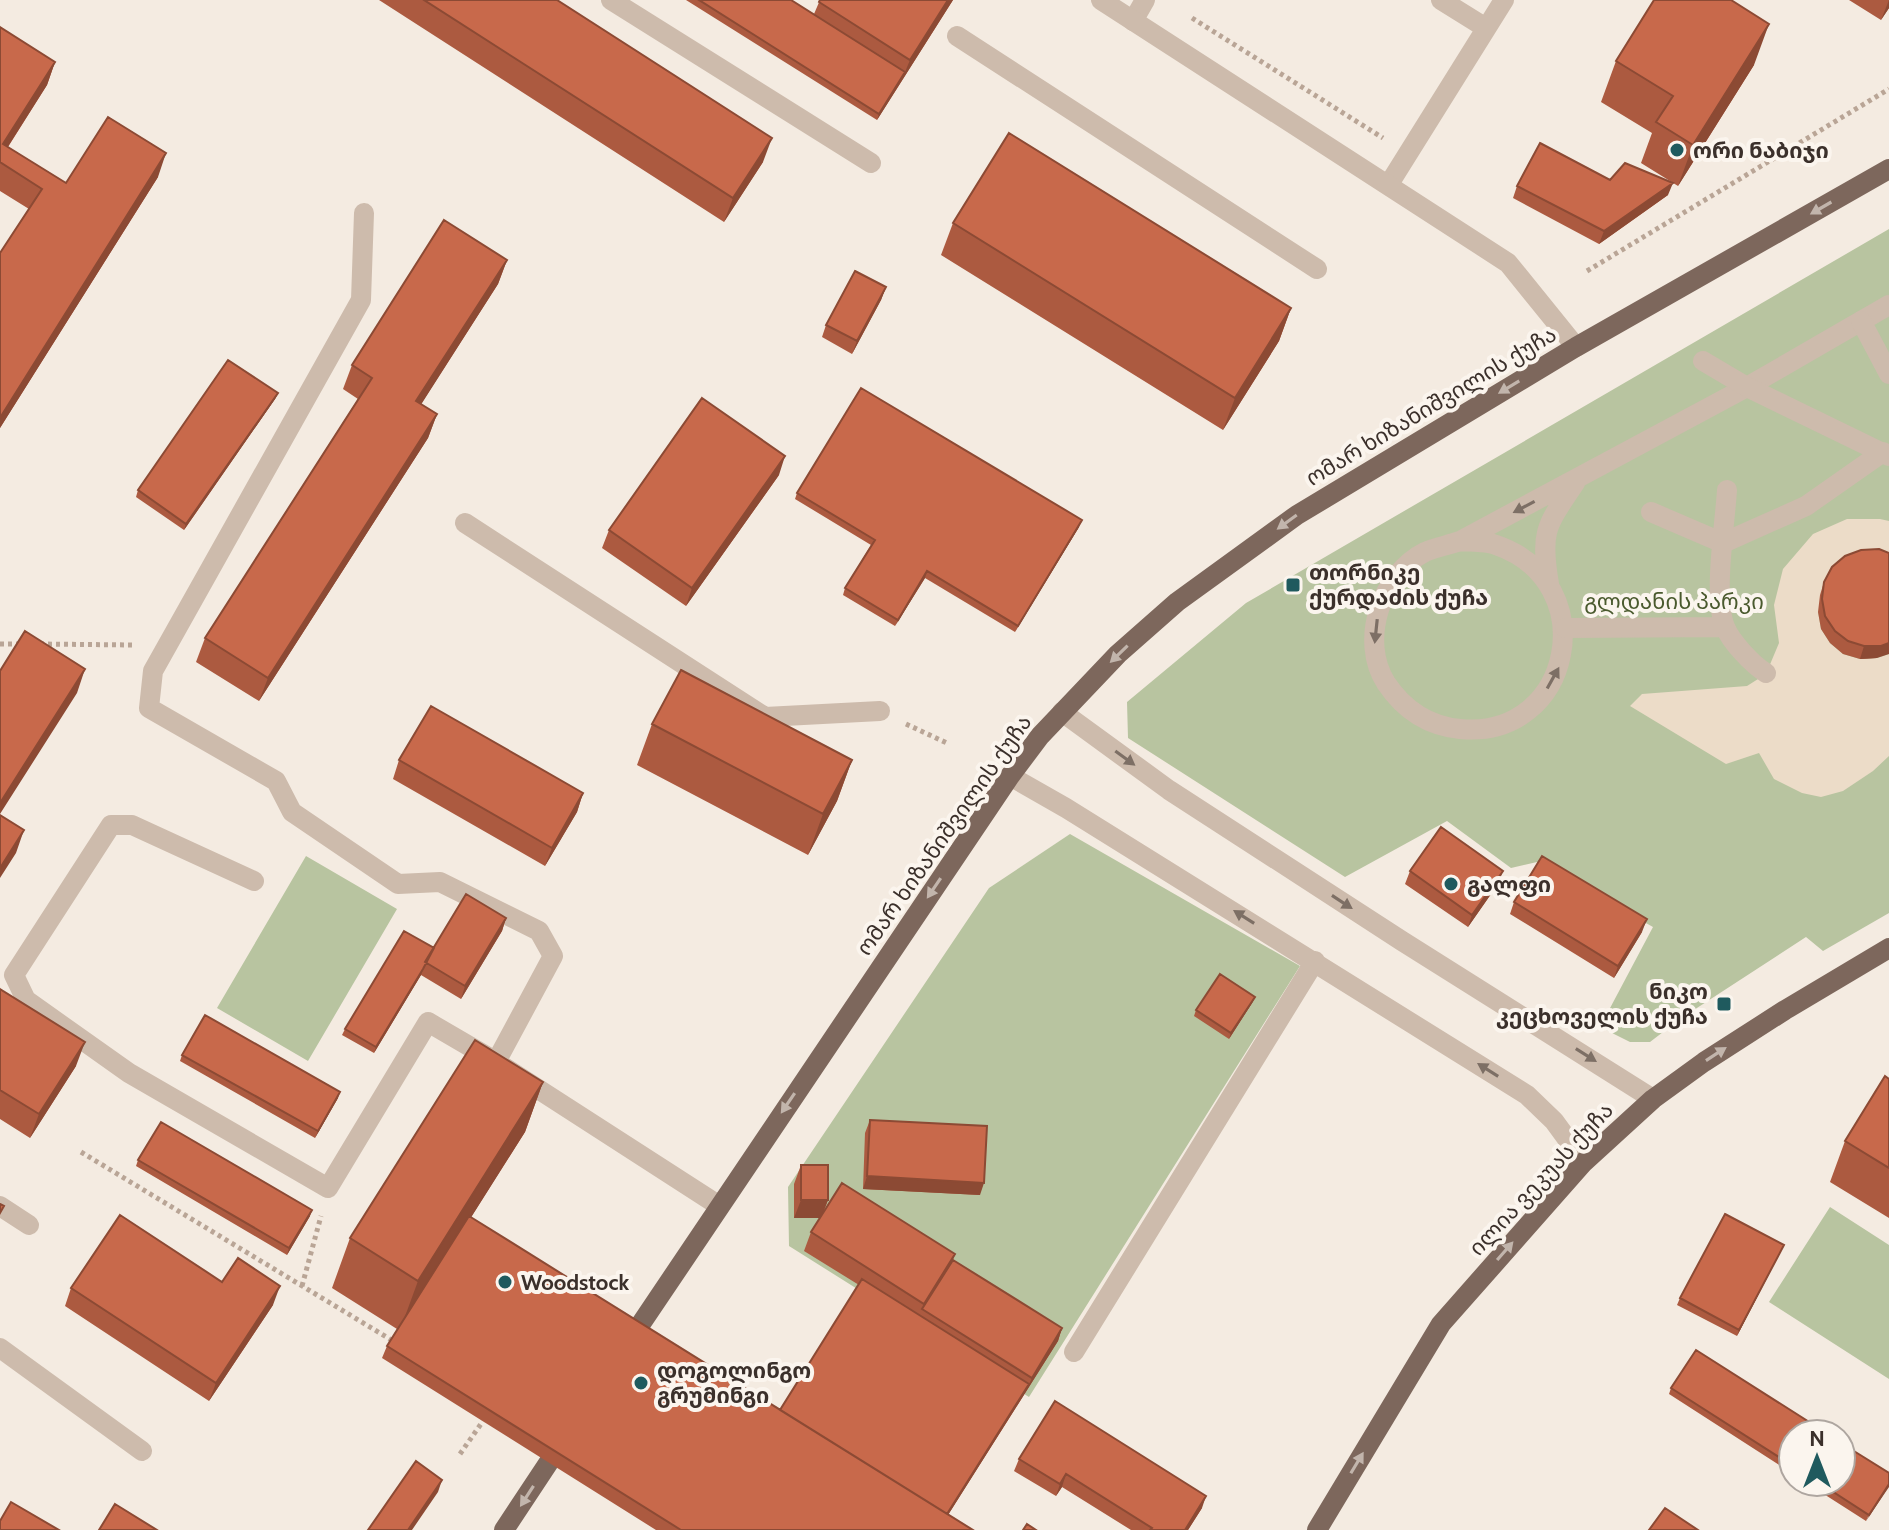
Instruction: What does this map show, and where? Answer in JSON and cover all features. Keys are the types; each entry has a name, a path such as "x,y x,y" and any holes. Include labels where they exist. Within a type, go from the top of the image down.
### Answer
{"main road":[{"name":"ომარ ხიზანიშვილის ქუჩა","path":"634,1334 718,1205 1010,776 1034,743 1118,654 1177,602 1297,515 1576,347 1889,169"},
{"name":"ილია ვეკუას ქუჩა","path":"1317,1530 1441,1324 1584,1162 1653,1099 1785,1010 1889,948"},
{"path":"504,1530 549,1462"}],"street":[{"path":"611,0 871,163"},
{"path":"1101,0 1508,263 1576,347"},
{"path":"1133,21 1145,0"},
{"path":"1441,0 1486,28"},
{"path":"1389,184 1504,0"},
{"path":"957,36 1317,269"},
{"path":"364,213 361,300 153,671 149,708 276,781 292,812 398,884 440,882 539,931 553,956 496,1062"},
{"path":"1587,473 1576,480 1556,510 1545,534 1549,584 1565,628 1560,664 1543,697 1514,721 1478,731 1441,727 1408,710 1385,681 1374,645 1378,608 1395,575 1424,552 1460,541 1747,387 1889,305"},
{"path":"1861,321 1889,374"},
{"path":"1703,361 1747,387 1886,454"},
{"path":"1651,512 1723,543 1806,506 1886,454"},
{"path":"1727,490 1719,584 1725,627 1754,665 1766,673"},
{"path":"465,523 765,717 880,711"},
{"path":"1460,541 1494,544 1525,559 1549,584"},
{"path":"1565,628 1725,627"},
{"path":"1062,712 1169,790 1653,1099"},
{"path":"1010,776 1315,961 1527,1095 1554,1121 1584,1162"},
{"path":"254,881 132,825 111,825 14,975 26,1000 129,1073 328,1188 428,1022 496,1062 718,1205"},
{"path":"1074,1352 1315,961"},
{"path":"0,1206 29,1225"},
{"path":"0,1348 142,1451"}],"path":[{"path":"1190,16 1408,154"},
{"path":"1587,271 1889,89"},
{"path":"0,644 167,645"},
{"path":"880,711 949,744"},
{"path":"81,1152 393,1341"},
{"path":"302,1286 328,1188"},
{"path":"460,1454 483,1421"}],"green space":[{"name":"გლდანის პარკი","path":"1889,229 1889,913 1823,951 1806,937 1650,1042 1630,1042 1600,1027 1653,927 1537,862 1511,868 1447,821 1345,877 1128,738 1127,702 1246,603"},
{"path":"1070,834 1300,966 1029,1397 789,1246 788,1187 989,888"},
{"path":"306,856 397,909 308,1061 217,1008"},
{"path":"1830,1207 1889,1245 1889,1379 1769,1302"}],"shaded area":[{"path":"1847,519 1889,521 1889,567 1818,612 1821,629 1830,643 1843,654 1860,659 1889,654 1889,756 1873,771 1843,791 1821,797 1802,793 1774,779 1759,753 1726,764 1630,706 1642,694 1747,686 1766,674 1779,643 1774,605 1783,569 1813,534"}],"building":[{"path":"424,0 557,0 772,138 733,198"},
{"path":"699,0 791,0 905,72 879,114"},
{"path":"820,0 948,0 910,60"},
{"path":"1654,0 1731,0 1769,24 1693,145 1656,122 1673,96 1616,61"},
{"path":"0,27 55,62 3,144 66,183 108,117 166,153 0,418 0,253 42,189 0,162"},
{"path":"1009,133 1291,308 1235,398 953,223"},
{"path":"1540,143 1610,180 1625,163 1673,183 1604,231 1517,186"},
{"path":"444,220 507,260 416,401 437,414 268,678 205,638 372,378 352,365"},
{"path":"855,271 886,287 857,341 826,325"},
{"path":"228,360 278,393 186,524 138,490"},
{"path":"861,388 1082,520 1018,626 927,571 898,620 845,588 875,540 797,493"},
{"path":"702,398 785,456 692,588 609,530"},
{"path":"1879,549 1889,553 1889,643 1864,646 1848,641 1835,631 1825,616 1822,599 1824,582 1832,567 1845,556 1861,550"},
{"path":"25,631 85,669 0,803 0,671"},
{"path":"681,670 852,760 823,814 652,724"},
{"path":"431,706 583,793 552,848 399,760"},
{"path":"0,815 24,830 0,868"},
{"path":"1441,827 1503,871 1472,915 1410,871"},
{"path":"1542,856 1647,919 1618,966 1514,902"},
{"path":"466,894 506,918 465,986 425,962"},
{"path":"404,931 434,948 376,1047 345,1029"},
{"path":"1220,974 1255,997 1231,1033 1196,1010"},
{"path":"0,989 85,1042 39,1114 0,1090"},
{"path":"205,1015 340,1092 318,1131 182,1055"},
{"path":"475,1040 543,1082 418,1281 350,1238"},
{"path":"1885,1076 1889,1079 1889,1168 1845,1141"},
{"path":"870,1120 987,1126 984,1183 867,1176"},
{"path":"161,1122 312,1210 289,1248 138,1160"},
{"path":"801,1165 828,1165 828,1200 801,1200"},
{"path":"842,1183 955,1254 924,1304 811,1232"},
{"path":"1725,1214 1784,1245 1739,1330 1680,1298"},
{"path":"120,1215 222,1282 238,1258 280,1286 216,1383 71,1288"},
{"path":"469,1216 973,1530 681,1530 387,1346"},
{"path":"953,1260 1062,1328 1032,1378 922,1309"},
{"path":"862,1279 1029,1384 947,1514 780,1410"},
{"path":"1696,1350 1803,1418 1777,1418 1777,1456 1671,1388"},
{"path":"1055,1401 1206,1496 1185,1530 1150,1530 1152,1528 1066,1474 1060,1484 1019,1459"},
{"path":"1857,1453 1889,1473 1889,1484 1869,1515 1843,1498 1857,1498"},
{"path":"416,1461 442,1480 408,1530 368,1530"},
{"path":"11,1502 59,1530 0,1530 0,1521"},
{"path":"115,1504 157,1530 99,1530"},
{"path":"1665,1508 1698,1530 1649,1530"}],"place":[{"name":"ორი ნაბიჯი","path":"1677,150"},
{"name":"თორნიკე ქურდაძის ქუჩა","path":"1293,585"},
{"name":"გალფი","path":"1451,884"},
{"name":"ნიკო კეცხოველის ქუჩა","path":"1724,1004"},
{"name":"Woodstock","path":"505,1282"},
{"name":"დოგოლინგო გრუმინგი","path":"641,1383"}]}
